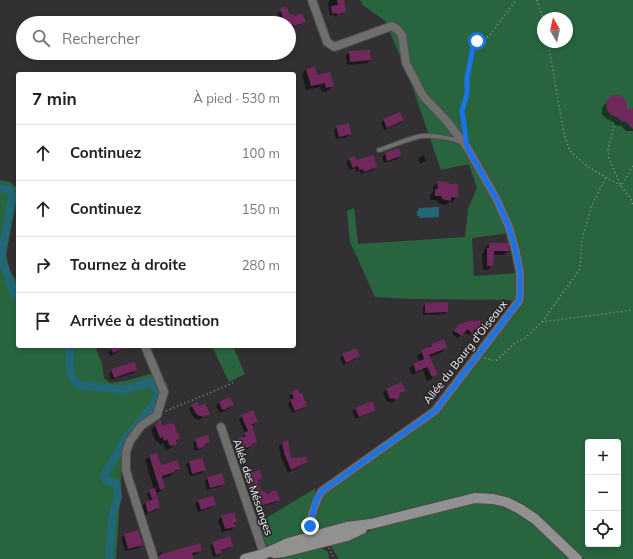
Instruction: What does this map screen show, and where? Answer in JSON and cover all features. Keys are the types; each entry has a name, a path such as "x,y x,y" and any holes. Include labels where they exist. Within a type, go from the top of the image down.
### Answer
{"street":[{"name":"Allée du Bourg d'Oiseaux","path":"310,541 310,526 316,500 322,491 435,411 519,301 520,288 520,272 515,248 509,227 496,198 467,147 445,120 422,96 406,63 402,36 398,29 392,26 334,47 327,42 312,0"},
{"path":"146,348 164,392 157,415 141,426 130,441 126,452 126,471 154,559"},
{"name":"Allée des Mésanges","path":"221,427 264,554"},
{"path":"246,559 264,554 288,543 310,541 347,527 371,524 475,498 493,499 506,502 520,508 535,519 577,559"}],"lane":[{"path":"379,150 422,136 456,140 467,147"}],"path":[{"path":"465,132 462,111 467,94 467,78 473,47 477,41 484,40 490,35 516,0"},
{"path":"537,0 541,12"},
{"path":"549,48 564,134 570,151 588,167 620,186 631,199 633,206"},
{"path":"614,126 608,148 609,158 620,186"},
{"path":"620,186 633,166"},
{"path":"475,359 483,357 496,361 514,343 525,338 542,322 580,269 582,239 592,204 606,177"},
{"path":"542,322 633,310"},
{"path":"157,415 234,383"}],"green space":[{"path":"360,0 633,0 633,559 584,559 560,535 525,505 512,499 491,495 462,496 315,534 314,526 320,498 326,491 449,397 520,308 510,300 375,297 350,242 347,211 354,208 358,244 465,237 468,209 477,188 469,164 441,170 407,72 385,21 363,5","holes":["509,233 517,273 474,276 472,238"]},
{"path":"0,180 10,182 16,187 16,202 6,254 10,271 16,280 16,348 96,348 102,363 104,378 110,383 125,381 150,374 160,376 167,383 169,393 162,408 125,446 121,461 116,559 0,559"},
{"path":"213,348 234,348 245,374 229,382"},
{"path":"316,488 303,535 267,547 258,523"},
{"path":"468,504 495,505 509,510 528,521 568,559 339,559 330,545 360,536 374,529 439,510"},
{"path":"322,548 328,552 329,559 280,559"}],"water":[{"path":"439,207 439,217 419,218 419,216 417,216 417,211 419,210 418,208"}],"building":[{"path":"337,0 344,0 346,12 339,15 336,13 332,14 331,6 338,5"},
{"path":"286,6 290,15 293,14 294,16 282,16 280,9"},
{"path":"302,13 306,22 296,25 296,16 294,16"},
{"path":"370,50 371,60 350,62 349,51"},
{"path":"315,67 317,75 330,72 334,86 326,88 325,83 311,86 306,69"},
{"path":"613,95 623,97 627,103 627,109 633,108 633,129 625,121 623,122 611,115 607,110 606,103"},
{"path":"400,112 404,120 387,128 383,119"},
{"path":"349,123 351,134 339,137 336,126"},
{"path":"399,148 401,156 387,161 385,153"},
{"path":"373,155 377,167 364,172 363,169 359,170 358,166 353,168 349,158 355,156 356,160"},
{"path":"437,181 449,182 449,184 458,184 458,198 451,197 451,201 442,199 441,196 435,196 435,189 438,189"},
{"path":"489,243 508,243 510,251 494,251 493,266 487,266 487,248 489,248"},
{"path":"448,302 448,312 425,313 425,303"},
{"path":"480,320 482,328 474,330 472,333 467,329 462,336 454,331 459,324"},
{"path":"444,339 447,348 429,355 438,375 432,377 427,367 416,372 413,364 424,359 421,350"},
{"path":"111,348 124,348 113,353"},
{"path":"356,348 360,356 346,363 342,354"},
{"path":"135,362 137,370 114,378 111,369"},
{"path":"401,382 406,391 400,393 399,398 396,400 393,398 390,399 386,389"},
{"path":"298,389 300,394 302,393 307,406 295,411 290,400 294,398 291,392"},
{"path":"230,397 234,405 222,410 219,402"},
{"path":"372,401 376,410 359,417 355,408"},
{"path":"197,402 199,406 205,403 210,414 203,417 197,415 191,405"},
{"path":"253,410 258,422 252,424 257,443 246,448 245,446 239,448 237,439 246,436 244,433 248,431 241,415"},
{"path":"160,419 163,426 170,423 174,424 180,439 176,440 177,444 170,446 167,439 164,441 163,437 160,438 155,425"},
{"path":"208,435 210,442 198,449 195,439"},
{"path":"288,440 291,458 294,457 295,459 305,456 308,462 291,470 284,453 282,442"},
{"path":"157,453 161,465 177,460 180,469 162,476 165,488 160,490 149,455"},
{"path":"202,458 206,470 192,474 189,461"},
{"path":"260,470 262,478 258,480 260,489 268,494 276,490 280,500 254,508 245,474"},
{"path":"222,473 225,484 210,488 207,477"},
{"path":"155,488 160,507 148,513 145,502 157,498 152,499 149,490"},
{"path":"213,496 216,505 201,510 198,500"},
{"path":"234,512 237,522 234,522 235,527 225,529 221,516"},
{"path":"138,530 143,545 128,549 124,534"},
{"path":"230,536 233,546 221,550 222,553 216,555 212,542"},
{"path":"200,543 202,551 192,553 194,559 159,559 159,555"}],"waterway":[{"path":"0,188 10,190 12,199 1,257 16,296"},
{"path":"70,348 70,370 72,378 79,385 124,390 149,382 156,386 158,393 156,402 126,438 104,476 106,480 116,484 118,497 112,518 109,559"}],"route":[{"path":"310,526 316,500 322,491 435,411 519,301 520,272 509,227 496,198 477,168 467,147 462,111 467,94 467,78 473,47 477,41"}]}
